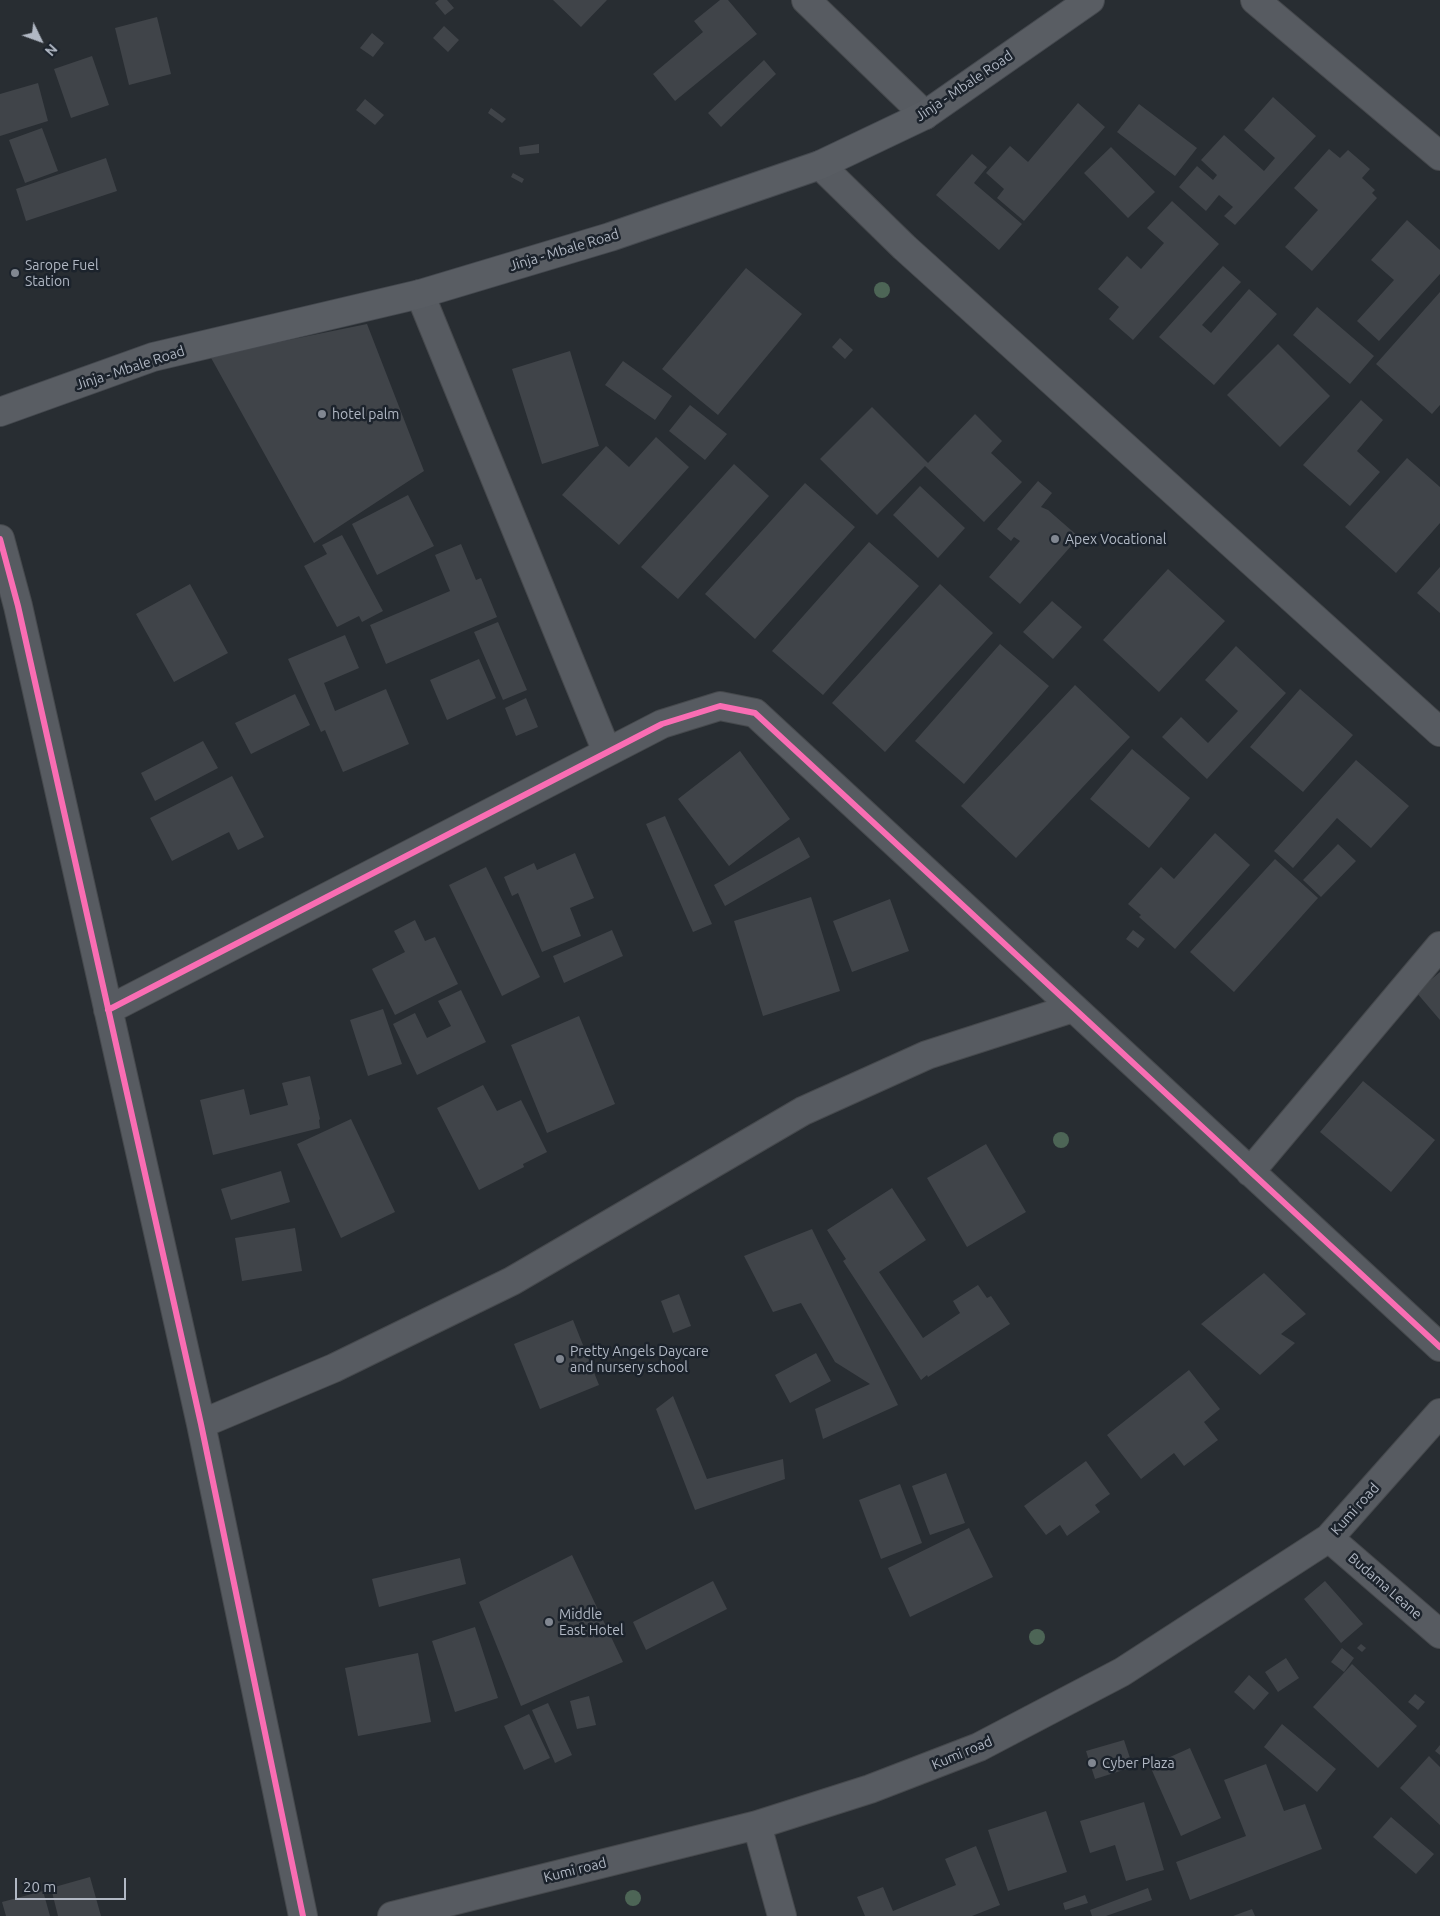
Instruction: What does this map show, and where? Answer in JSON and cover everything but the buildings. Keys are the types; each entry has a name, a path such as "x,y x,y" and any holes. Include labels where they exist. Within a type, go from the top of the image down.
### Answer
{"main road":[{"name":"Jinja - Mbale Road","path":"0,412 153,357 420,294 610,237 820,165 924,114 1090,0"}],"street":[{"path":"806,0 924,114"},
{"path":"1254,0 1440,156"},
{"path":"820,165 904,247 1440,732"},
{"path":"420,294 607,752"},
{"path":"0,539 21,616 201,1424 303,1916"},
{"path":"108,1010 662,724 720,706 754,713 1440,1347"},
{"path":"1250,1172 1440,946"},
{"path":"201,1424 334,1368 512,1281 803,1111 928,1056 1072,1008"},
{"name":"Kumi road","path":"392,1916 757,1825 870,1789 979,1747 1122,1672 1330,1538 1440,1413"},
{"name":"Budama Leane","path":"1330,1538 1440,1634"},
{"path":"757,1825 782,1916"}],"cycle path":[{"path":"0,539 18,606 201,1424 303,1916"},
{"path":"108,1010 662,724 720,706 755,713 1440,1347"}],"place":[{"name":"Sarope Fuel Station","path":"15,273"},
{"name":"hotel palm","path":"322,414"},
{"name":"Apex Vocational","path":"1055,539"},
{"name":"Pretty Angels Daycare and nursery school","path":"560,1359"},
{"name":"Middle East Hotel","path":"549,1622"},
{"name":"Cyber Plaza","path":"1092,1763"}]}
